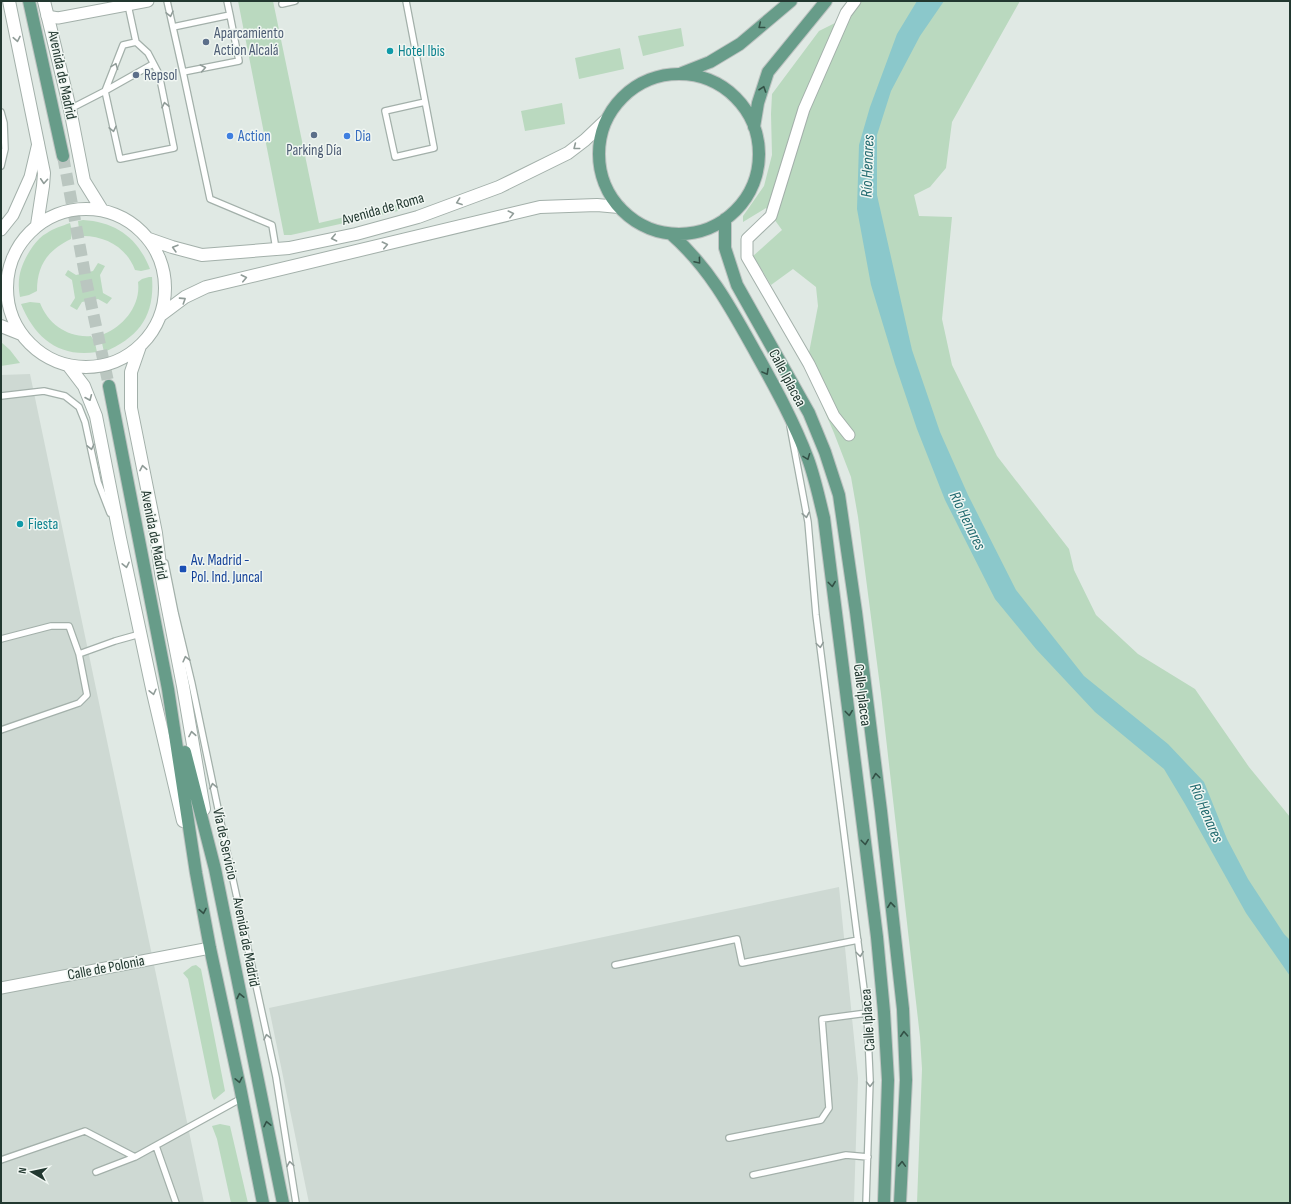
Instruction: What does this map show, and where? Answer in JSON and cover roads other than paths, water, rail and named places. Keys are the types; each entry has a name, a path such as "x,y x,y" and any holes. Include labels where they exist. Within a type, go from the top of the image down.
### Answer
{"main road":[{"name":"Avenida de Madrid","path":"29,1 63,156"},
{"path":"682,73 713,81 738,100 754,127 759,152 755,178 744,201 725,219 708,228 690,233 671,234 642,226 619,207 603,181 598,151 605,121 618,100 637,85 659,75 682,73 710,62 740,44 791,1"},
{"path":"754,127 758,103 768,72 826,1"},
{"name":"Calle Iplacea","path":"725,219 725,248 737,285 809,413 825,452 839,495 857,620 881,811 903,1009 906,1080 900,1203"},
{"name":"Calle Iplacea","path":"671,234 686,246 726,298 786,408 809,460 824,518 877,937 884,1012 888,1080 884,1203"},
{"name":"Avenida de Madrid","path":"109,386 168,689 196,873 210,948 263,1203"},
{"name":"Avenida de Madrid","path":"168,689 215,869 283,1203"}],"street":[{"path":"10,1 44,173 44,186 37,225"},
{"path":"44,1 70,109 84,181 102,210"},
{"path":"47,16 58,18 148,1"},
{"path":"849,435 834,416 809,364 747,257 747,239 771,216 804,109 846,13 855,1"},
{"name":"Avenida de Roma","path":"149,239 202,255 289,248 356,234 418,217 499,187 568,153 585,140 605,121"},
{"path":"1,230 13,215 30,177 38,142"},
{"path":"161,315 185,297 206,287 540,207 597,205 619,207"},
{"path":"79,208 102,210 120,216 130,222 149,239 161,263 166,289 161,315 152,332 140,346 118,360 93,367 68,365 50,358 34,348 21,334 11,313 5,271 20,245 37,225 57,214 79,208"},
{"path":"1,326 21,334"},
{"path":"140,346 131,372 131,408 156,533 161,573 183,686 215,869"},
{"path":"68,365 84,386 96,416 153,693 196,873"},
{"name":"Calle de Polonia","path":"1,988 210,948"}],"lane":[{"path":"167,1 210,199 272,225 276,249"},
{"path":"183,72 239,61 227,1"},
{"path":"282,4 295,1"},
{"path":"406,1 434,148 395,157 385,111 425,102"},
{"path":"128,5 136,42 148,53 159,74 174,148 120,159 105,91 123,45 136,42"},
{"path":"173,27 230,15"},
{"path":"70,109 153,64"},
{"path":"1,112 5,149 1,166"},
{"path":"1,396 44,391 65,396 79,407 85,422 98,482 120,538"},
{"path":"786,408 808,522 816,615 867,1013 870,1080 866,1203"},
{"name":"Vía de Servicio","path":"156,533 167,572 192,684 276,1077 296,1203"},
{"path":"1,639 51,626 69,626 79,654 87,695 79,702 1,730"},
{"path":"79,654 115,641 141,634"},
{"path":"615,964 737,939 742,963 858,940"},
{"path":"729,1138 821,1120 829,1108 822,1019 867,1013"},
{"path":"96,1172 135,1157 242,1098"},
{"path":"1,1160 85,1131 135,1157"},
{"path":"156,1146 176,1203"},
{"path":"753,1175 846,1155 868,1157"}],"water":[{"name":"Río Henares","path":"917,1 944,1 920,36 891,91 877,135 877,195 912,350 940,432 968,495 1016,590 1084,676 1168,744 1204,782 1227,839 1248,879 1284,934 1290,940 1290,976 1246,913 1164,769 1095,712 1036,649 995,599 945,500 917,429 871,285 857,209 859,145 870,107 897,34"}],"tunnel":[{"path":"63,156 87,285 109,386"}],"place":[{"name":"Aparcamiento Action Alcalá","path":"206,42"},
{"name":"Hotel Ibis","path":"390,51"},
{"name":"Repsol","path":"136,75"},
{"name":"Parking Día","path":"314,135"},
{"name":"Action","path":"230,136"},
{"name":"Dia","path":"347,136"},
{"name":"Fiesta","path":"20,524"},
{"name":"Av. Madrid - Pol. Ind. Juncal","path":"183,569"}]}
